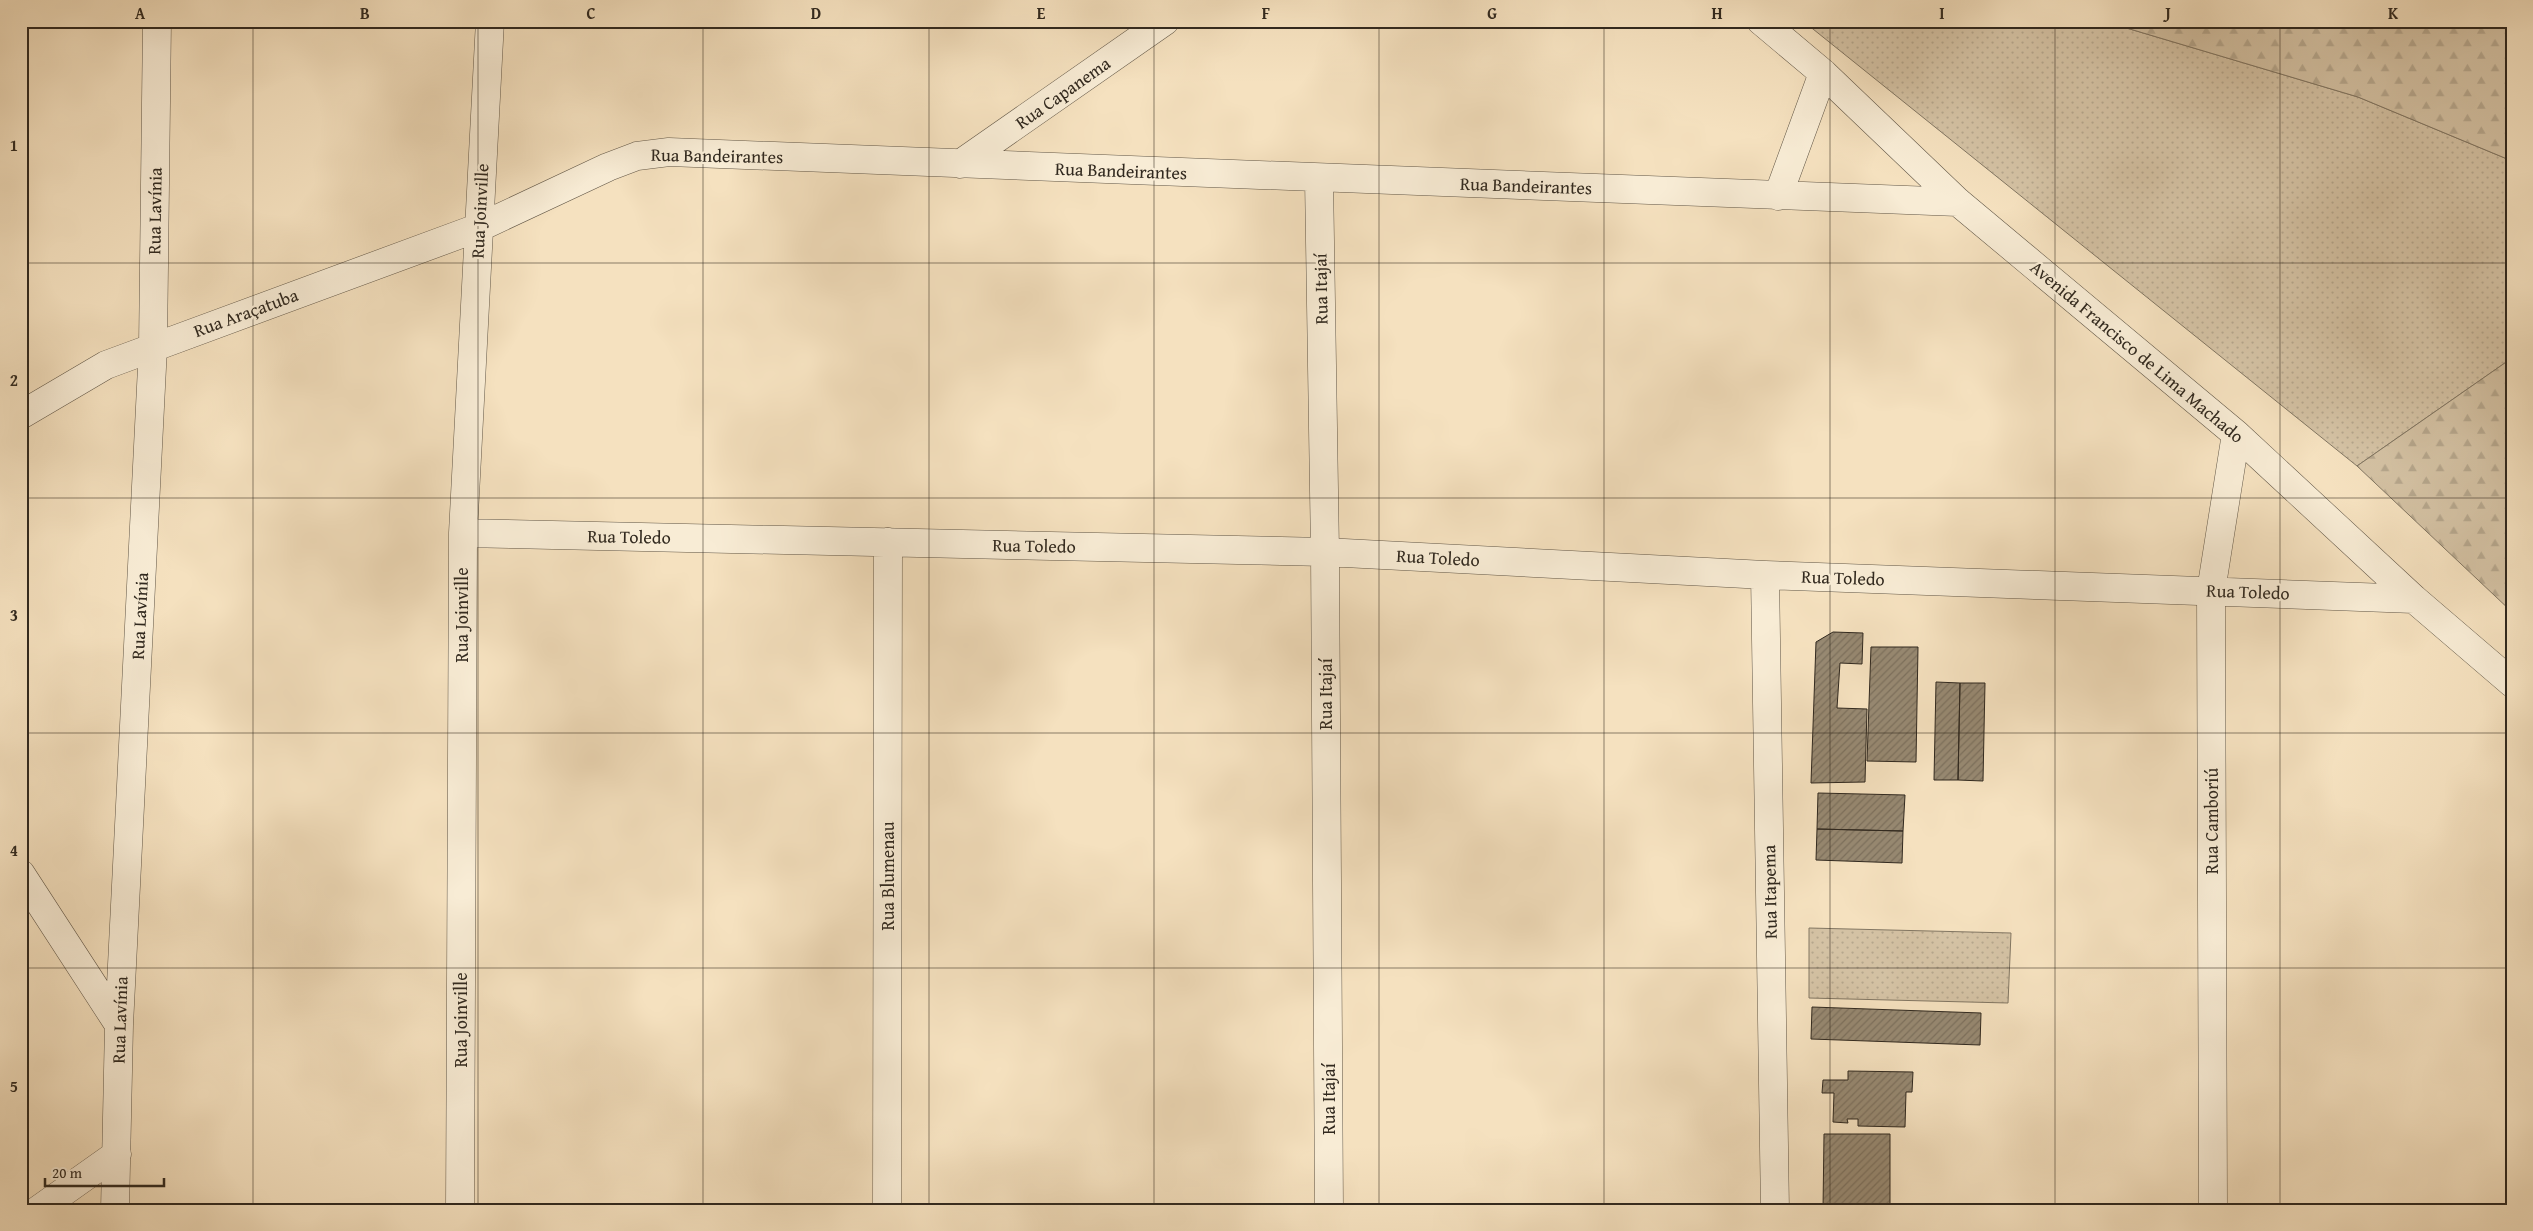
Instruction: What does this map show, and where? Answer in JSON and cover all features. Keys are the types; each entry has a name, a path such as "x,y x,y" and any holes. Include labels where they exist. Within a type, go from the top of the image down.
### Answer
{"street":[{"name":"Rua Lavínia","path":"115,1210 119,1025 153,347 157,21"},
{"name":"Rua Joinville","path":"460,1210 463,533 490,21"},
{"name":"Rua Capanema","path":"960,164 1165,21"},
{"name":"Avenida Francisco de Lima Machado","path":"1761,21 1823,73 1958,202 2236,434 2414,600 2512,683"},
{"path":"1778,196 1823,73"},
{"name":"Rua Bandeirantes","path":"480,227 608,167 637,156 669,152 1319,179 1958,202"},
{"name":"Rua Itajaí","path":"1319,179 1325,552 1329,1210"},
{"name":"Rua Araçatuba","path":"21,416 106,365 480,227"},
{"name":"Rua Camboriú","path":"2213,1210 2211,591 2236,434"},
{"name":"Rua Toledo","path":"463,533 1325,552 1765,575 2414,600"},
{"name":"Rua Blumenau","path":"887,1210 888,542"},
{"name":"Rua Itapema","path":"1765,575 1775,1210"},
{"path":"21,874 119,1025"},
{"path":"38,1210 117,1154"}],"green space":[{"path":"1803,21 2103,21 2358,97 2512,161 2512,358 2357,466"},
{"path":"2103,21 2512,21 2512,161 2358,97"},
{"path":"2512,358 2512,612 2357,466"},
{"path":"1809,928 2011,933 2008,1003 1809,998"}],"building":[{"path":"1833,632 1863,633 1862,664 1840,663 1837,708 1867,709 1865,782 1811,783 1816,642"},
{"path":"1871,647 1918,647 1916,762 1867,761"},
{"path":"1936,682 1960,683 1958,780 1934,780"},
{"path":"1960,683 1985,683 1983,781 1958,780"},
{"path":"1818,793 1905,795 1903,831 1817,829"},
{"path":"1817,829 1903,831 1902,863 1816,860"},
{"path":"1812,1007 1981,1013 1980,1045 1811,1039"},
{"path":"1848,1071 1913,1072 1912,1092 1906,1092 1905,1127 1858,1126 1858,1119 1847,1119 1848,1123 1833,1122 1834,1093 1822,1093 1823,1080 1848,1080"},
{"path":"1824,1134 1890,1134 1890,1205 1946,1204 1946,1210 1823,1210"}]}
